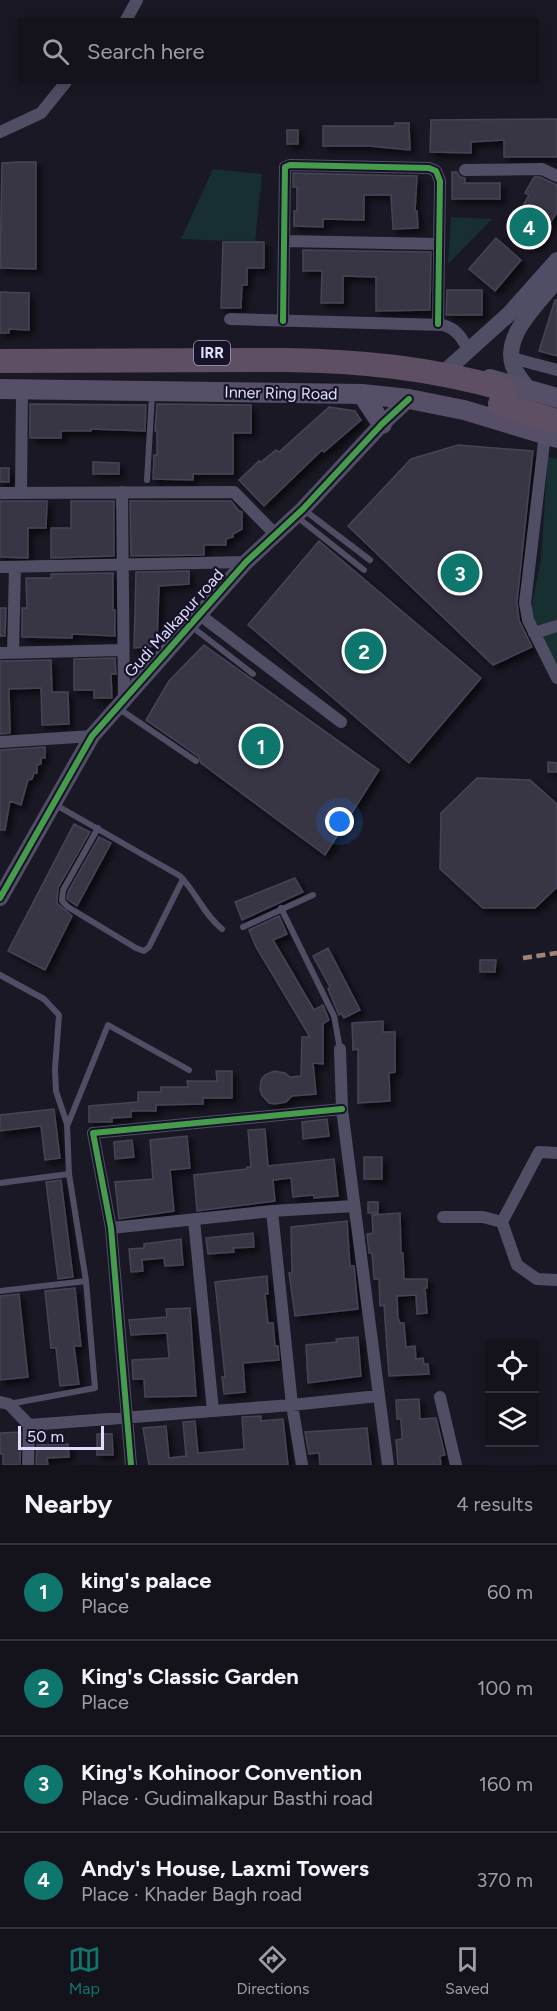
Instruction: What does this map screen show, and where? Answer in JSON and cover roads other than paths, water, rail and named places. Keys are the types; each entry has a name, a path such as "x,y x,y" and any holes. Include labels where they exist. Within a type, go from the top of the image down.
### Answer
{"highway":[{"path":"0,361 285,360 360,363 451,375 557,405"},
{"path":"0,375 358,377 447,390 553,431"}],"main road":[{"name":"IRR","path":"0,356 121,352 348,355 449,368 557,398"},
{"path":"464,411 463,400 468,385 480,376"},
{"name":"Inner Ring Road","path":"0,389 362,394 409,399 553,431"},
{"path":"362,394 382,424"}],"street":[{"path":"127,18 138,0"},
{"path":"0,132 41,113 64,84"},
{"path":"283,321 284,171 287,165 418,167 433,169 439,176 438,324"},
{"path":"465,170 542,169 557,176"},
{"path":"284,241 439,244"},
{"path":"449,368 509,314 557,260"},
{"path":"529,390 513,365 512,351 519,329 555,287"},
{"path":"230,319 438,324 454,329 469,351"},
{"path":"512,358 557,370"},
{"path":"21,493 22,390"},
{"name":"Gudi Malkapur road","path":"0,898 92,736 246,562 299,512 382,424 409,399"},
{"path":"553,431 525,603 528,620 557,678"},
{"path":"120,704 122,492"},
{"path":"0,494 234,492 275,534"},
{"path":"0,567 246,562"},
{"path":"13,652 15,567"},
{"path":"195,620 341,722"},
{"path":"534,633 557,626"},
{"path":"0,652 122,650"},
{"path":"0,742 92,736"},
{"path":"340,1049 342,1109 388,1465"},
{"path":"131,1465 111,1228 93,1133 342,1109"},
{"path":"557,1154 539,1152 502,1222 517,1264 537,1279 557,1280"},
{"path":"111,1228 272,1211 354,1206"},
{"path":"272,1211 292,1405 302,1465"},
{"path":"443,1217 483,1217 502,1222"},
{"path":"194,1220 213,1410"},
{"path":"4,1403 29,1425 128,1419 378,1396"},
{"path":"440,1397 456,1465"},
{"path":"28,1465 29,1425"}],"lane":[{"path":"147,480 152,391"},
{"path":"299,512 370,561"},
{"path":"299,512 364,570"},
{"path":"195,620 252,674"},
{"path":"120,704 196,761"},
{"path":"53,803 183,879 206,912 222,929"},
{"path":"98,828 63,890 62,901 68,907 126,942 141,950 146,950 183,879"},
{"path":"243,927 313,895"},
{"path":"281,908 334,1016 340,1049"},
{"path":"0,975 44,999 59,1015 55,1069 56,1091 67,1124 69,1174 86,1281 95,1388 4,1403"},
{"path":"67,1124 108,1025 189,1070"},
{"path":"0,1184 69,1174"},
{"path":"0,1291 86,1281"}],"place":[{"name":"Andy's House, Laxmi Towers","path":"529,227"},
{"name":"King's Kohinoor Convention","path":"460,573"},
{"name":"King's Classic Garden","path":"364,651"},
{"name":"king's palace","path":"261,746"}]}
